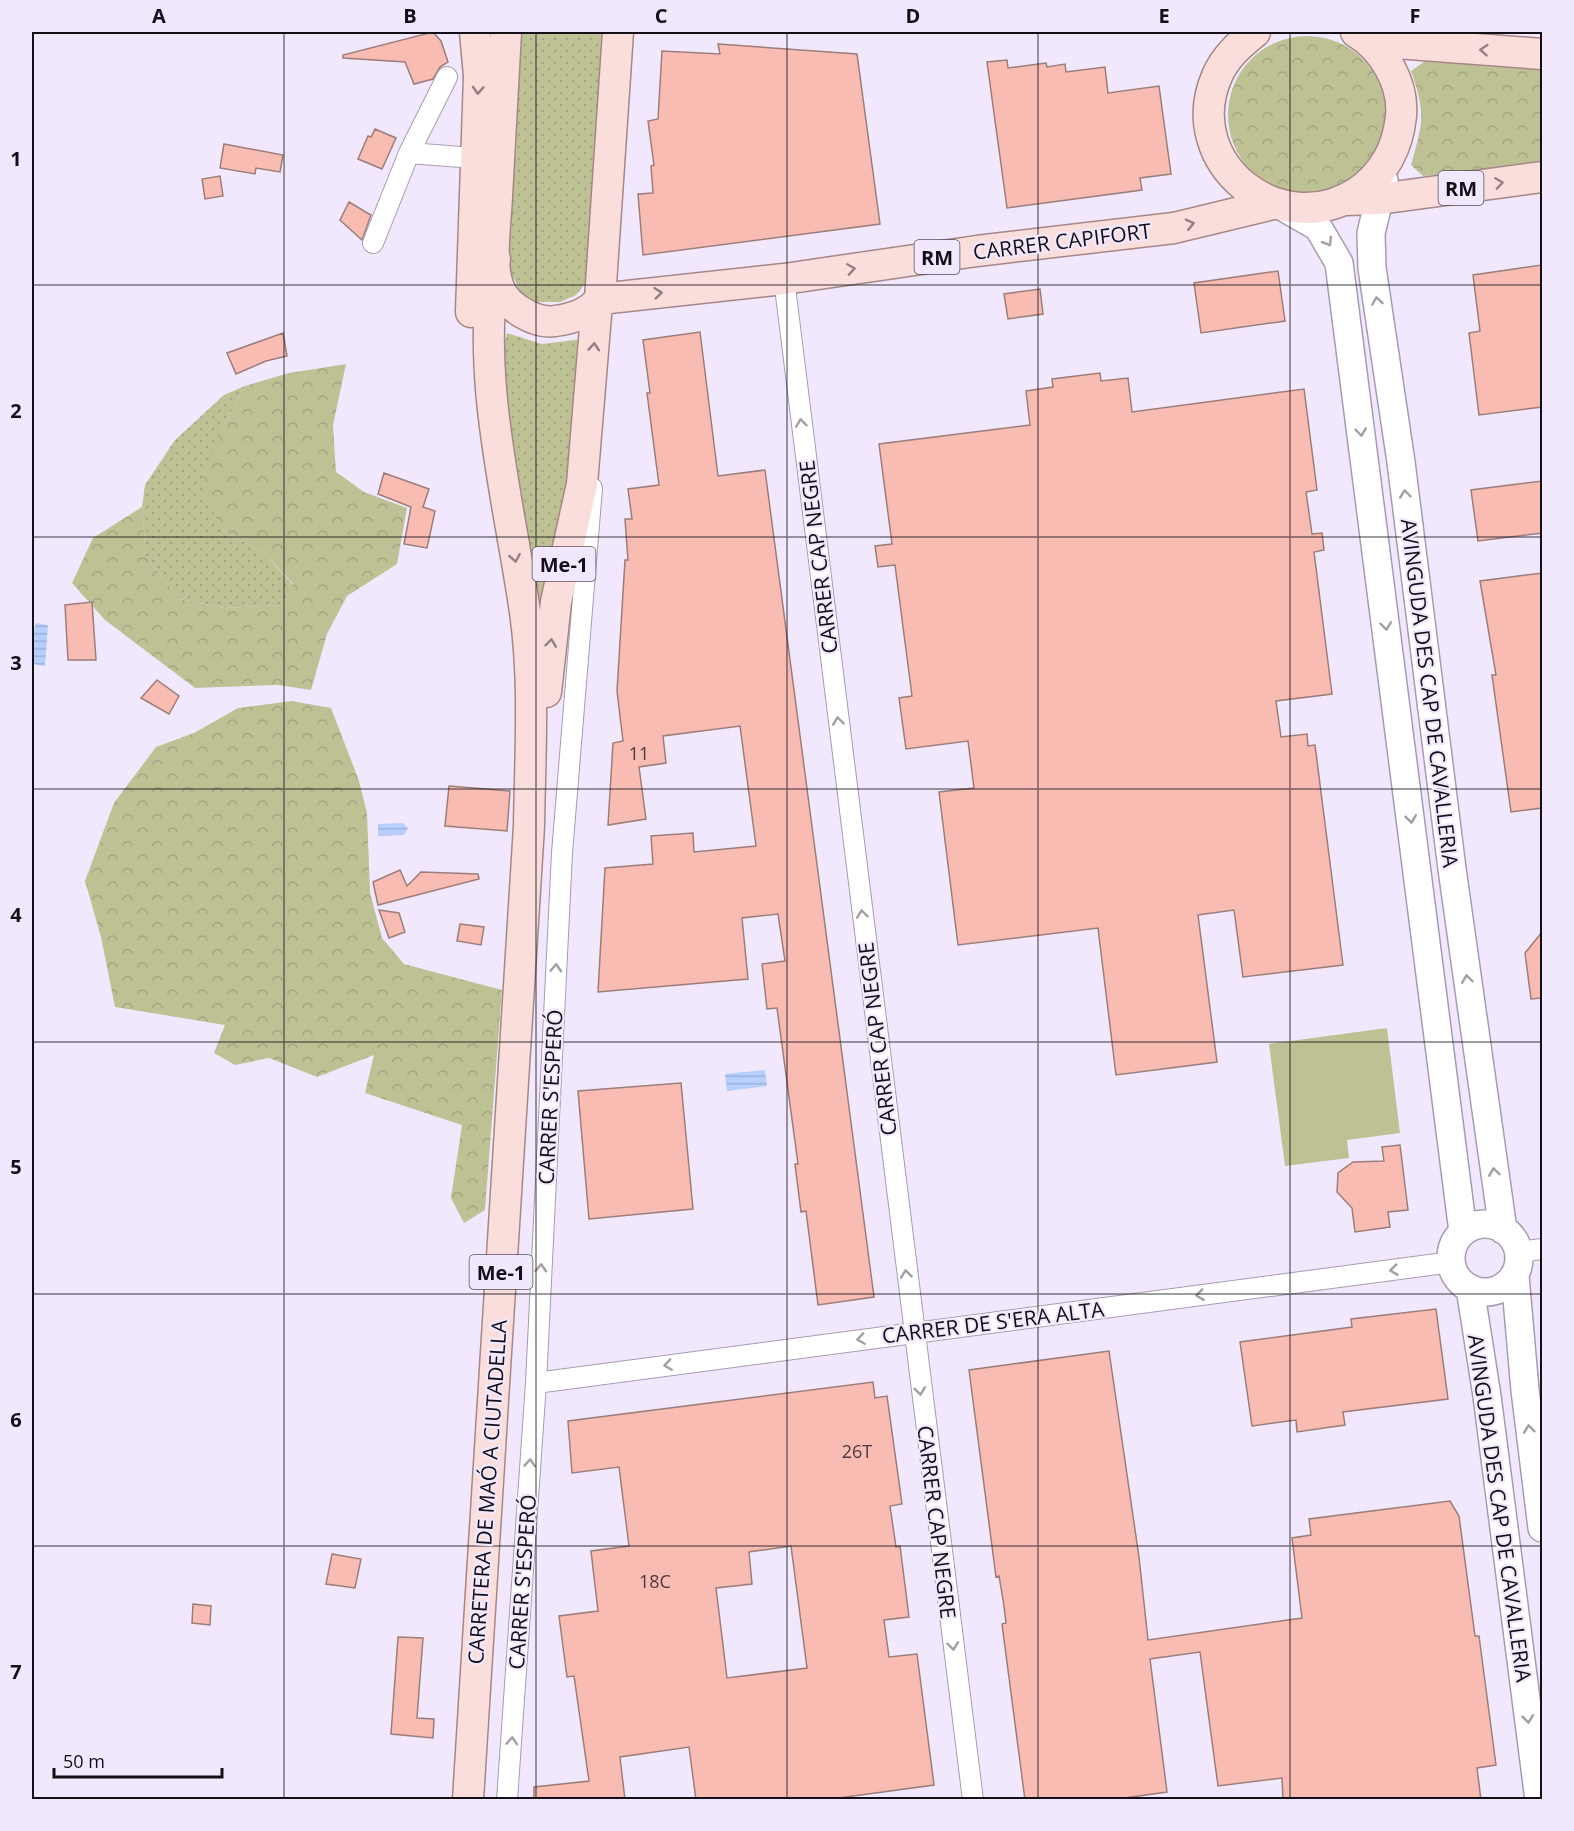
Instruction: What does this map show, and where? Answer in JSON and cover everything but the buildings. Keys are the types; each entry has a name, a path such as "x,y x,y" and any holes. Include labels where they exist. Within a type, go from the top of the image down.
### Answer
{"main road":[{"path":"475,32 479,76 474,158 472,317 486,439 504,500"},
{"name":"RM","path":"506,32 495,259 498,286 511,304 534,318 553,321 579,315 598,301"},
{"name":"CARRETERA DE MAÓ A CIUTADELLA","path":"529,826 556,602 582,484 618,32"},
{"name":"RM","path":"1255,32 1233,50 1217,75 1210,100 1210,126 1217,151 1230,173 1249,191 1278,205 1316,209 1345,200 1370,184 1390,157 1399,136 1401,112 1397,84 1384,59 1360,34"},
{"name":"RM","path":"1360,34 1542,54"},
{"name":"RM","path":"1345,200 1379,199 1542,177"},
{"name":"CARRER CAPIFORT","path":"598,301 784,279 977,251 1174,228 1278,205"},
{"name":"CARRETERA DE MAÓ A CIUTADELLA","path":"468,1800 529,826 531,674 525,613 504,500 491,390 489,292 495,259"}],"street":[{"path":"373,243 409,153 447,77"},
{"path":"409,153 474,158"},
{"name":"AVINGUDA DES CAP DE CAVALLERIA","path":"1390,157 1371,233 1372,268 1401,462 1452,869 1503,1230"},
{"name":"AVINGUDA DES CAP DE CAVALLERIA","path":"1278,205 1318,227 1340,263 1463,1232"},
{"name":"CARRER CAP NEGRE","path":"784,279 913,1332 973,1800"},
{"name":"CARRER S'ESPERÓ","path":"507,1800 536,1383 561,853 594,471 590,394"},
{"path":"1482,1224 1493,1225 1503,1230 1516,1242 1525,1259 1499,1289 1479,1292 1470,1288 1455,1273 1452,1251 1463,1232 1482,1224"},
{"name":"AVINGUDA DES CAP DE CAVALLERIA","path":"1525,1259 1525,1390 1542,1528"},
{"name":"CARRER DE S'ERA ALTA","path":"536,1383 1452,1262"},
{"name":"AVINGUDA DES CAP DE CAVALLERIA","path":"1470,1288 1539,1800"}],"green space":[{"path":"520,32 606,32 589,279 576,295 560,302 537,302 521,293 505,261"},
{"path":"1307,36 1322,37 1337,42 1351,49 1363,59 1373,71 1380,85 1385,100 1385,130 1380,145 1373,159 1363,171 1351,181 1337,188 1322,193 1307,194 1292,193 1277,188 1263,181 1251,171 1241,159 1234,145 1229,130 1228,115 1229,100 1234,85 1241,71 1251,59 1263,49 1277,42 1292,37"},
{"path":"1431,57 1542,66 1542,165 1423,176 1411,165 1420,128 1421,108 1411,71"},
{"path":"507,333 542,344 582,339 574,469 540,612 510,459 503,350"},
{"path":"346,364 333,425 336,472 364,492 407,508 397,564 347,596 327,634 311,690 278,685 195,688 105,620 72,583 93,538 142,507 146,556 179,599 224,608 282,605 293,584 263,552 221,530 201,484 221,430 245,386 289,373"},
{"path":"245,386 221,430 221,530 263,552 293,585 282,605 224,608 179,599 146,556 142,507 145,485 175,440 224,395"},
{"path":"292,701 331,708 359,781 367,813 370,893 382,938 404,964 502,990 485,1210 464,1223 451,1198 462,1125 365,1093 374,1055 317,1077 269,1058 235,1065 214,1053 225,1025 115,1007 101,937 85,881 114,803 156,747 194,733 238,708"},
{"path":"1387,1028 1400,1133 1347,1140 1349,1158 1285,1166 1269,1044"}],"water":[{"path":"36,623 48,625 45,666 32,664 32,636"},
{"path":"403,823 408,828 404,835 378,836 378,824"},
{"path":"765,1070 767,1086 727,1091 725,1074"}]}
